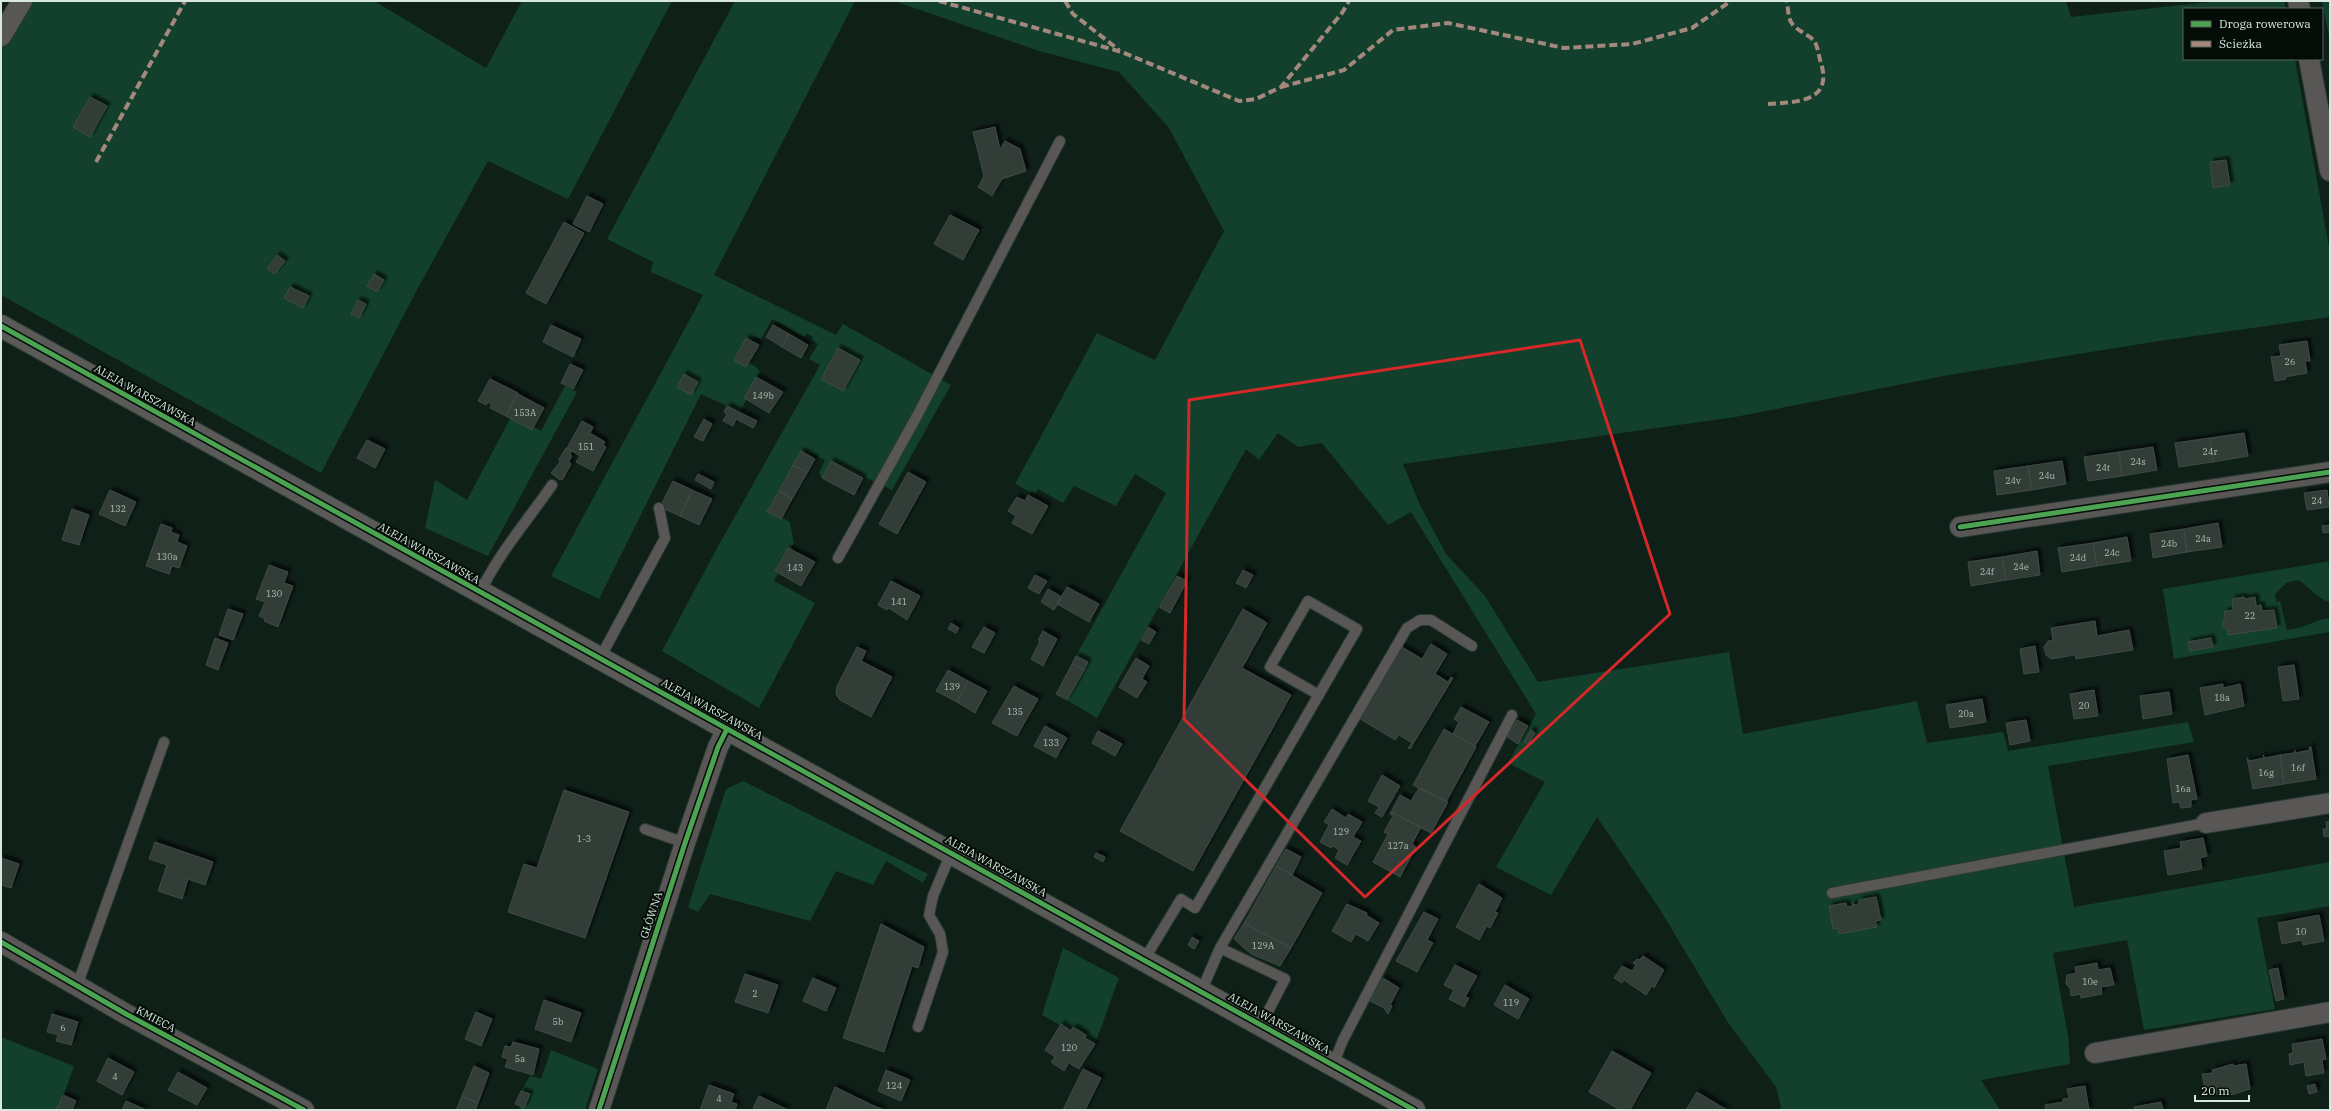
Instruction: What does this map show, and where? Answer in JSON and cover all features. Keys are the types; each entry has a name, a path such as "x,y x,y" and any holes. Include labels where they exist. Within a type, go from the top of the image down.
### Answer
{"street":[{"path":"1,36 22,1"},
{"path":"2309,60 2326,128 2330,171"},
{"name":"ALEJA WARSZAWSKA","path":"1,326 1333,1065 1404,1108"},
{"path":"1960,527 2330,472"},
{"name":"GŁÓWNA","path":"599,1110 685,843 718,747 727,729"},
{"path":"2206,823 2330,803"},
{"name":"KMIECA","path":"1,942 77,986 304,1110"},
{"path":"2096,1053 2330,1012"}],"lane":[{"path":"838,558 917,416 1060,141"},
{"path":"480,592 493,565 505,552 552,485"},
{"path":"600,658 665,538 660,508"},
{"path":"1144,960 1181,899 1195,908 1319,695 1357,629 1308,601 1270,666 1319,695"},
{"path":"1201,992 1220,948 1407,628 1420,620 1431,620 1472,646"},
{"path":"1333,1065 1343,1040 1512,715"},
{"path":"77,986 164,742"},
{"path":"1832,893 2206,823"},
{"path":"644,829 685,843"},
{"path":"918,1027 943,952 940,934 929,915 933,896 951,853"},
{"path":"1220,948 1285,979 1261,1025"}],"highlighted area":[{"path":"1580,340 1670,614 1365,897 1184,719 1189,400"}],"green space":[{"path":"31,1 374,1 486,68 522,1 672,1 568,199 488,161 418,288 321,473 1,295 1,49"},
{"path":"735,1 855,1 714,275 836,335 843,324 951,385 892,490 831,461 822,478 819,473 825,460 806,451 774,513 790,522 794,544 774,581 815,603 759,708 662,651 716,550 820,365 809,359 818,344 812,340 813,337 807,333 804,337 772,319 761,339 754,336 741,358 756,367 760,372 740,412 701,394 599,599 551,576 703,295 651,272 653,262 607,239"},
{"path":"894,1 2066,1 2071,17 2219,1 2284,1 2286,8 2183,8 2183,60 2295,60 2330,252 2330,317 2159,341 1949,375 1735,417 1403,464 1420,505 1446,554 1485,596 1538,682 1729,652 1743,734 1917,701 1927,743 2003,732 2008,751 2188,722 2194,742 2048,766 2074,907 2330,862 2330,906 2257,918 2275,1009 2144,1030 2127,940 2053,953 2068,1036 2070,1064 1981,1080 2000,1110 1779,1110 1781,1107 1776,1087 1727,1021 1659,908 1597,817 1551,895 1496,867 1545,782 1508,763 1536,714 1411,512 1388,525 1322,443 1298,447 1278,433 1259,460 1246,449 1097,718 1067,700 1088,663 1076,656 1166,493 1135,474 1116,506 1074,486 1063,503 1038,489 1035,494 1015,484 1097,333 1155,360 1224,231 1169,128 1119,72 1039,51"},
{"path":"2322,1 2330,1 2330,41"},
{"path":"565,386 577,392 488,556 425,528 435,480 467,500 512,415 541,431"},
{"path":"2330,561 2330,602 2321,598 2298,580 2286,583 2275,594 2276,602 2280,601 2287,630 2330,618 2330,632 2174,659 2163,589"},
{"path":"743,781 928,874 923,883 886,861 873,885 836,871 810,921 710,894 698,912 688,907 726,789"},
{"path":"1063,948 1119,978 1095,1044 1085,1038 1086,1035 1074,1027 1071,1031 1042,1015"},
{"path":"1,1037 74,1066 58,1110 1,1110"},
{"path":"551,1050 598,1069 585,1110 518,1110 530,1094 521,1091 530,1076 541,1079"}],"building":[{"path":"90,97 107,106 90,137 73,127"},
{"path":"995,127 1000,149 1005,141 1020,149 1026,171 1002,179 992,196 978,187 984,176 973,132"},
{"path":"2226,160 2230,185 2213,188 2210,162"},
{"path":"587,196 603,204 589,232 573,224"},
{"path":"950,215 979,230 963,260 934,244"},
{"path":"564,222 584,233 546,304 526,293"},
{"path":"277,255 285,261 275,274 267,269"},
{"path":"374,274 384,280 377,292 367,286"},
{"path":"290,287 309,296 303,308 284,298"},
{"path":"358,300 366,304 359,318 351,314"},
{"path":"551,325 581,339 573,357 543,342"},
{"path":"773,325 789,334 782,347 766,337"},
{"path":"789,334 808,345 801,358 782,347"},
{"path":"746,338 759,345 746,367 734,360"},
{"path":"2307,341 2310,361 2305,361 2307,373 2285,377 2286,379 2275,381 2271,357 2281,356 2279,345"},
{"path":"838,348 860,360 843,391 821,379"},
{"path":"570,364 583,370 573,389 561,383"},
{"path":"684,374 698,382 691,395 677,387"},
{"path":"756,377 783,392 769,413 744,398"},
{"path":"490,379 518,393 506,416 490,408 492,404 488,402 486,405 478,401"},
{"path":"518,394 544,408 532,430 506,416"},
{"path":"727,406 757,421 753,428 736,419 733,426 723,421 727,414 724,412"},
{"path":"704,419 712,424 703,441 694,437"},
{"path":"582,421 593,427 590,433 605,442 603,445 606,447 593,471 576,462 580,456 567,448"},
{"path":"2244,433 2248,456 2213,462 2210,438"},
{"path":"2210,438 2213,462 2179,467 2175,443"},
{"path":"367,440 385,449 375,468 357,458"},
{"path":"2153,447 2157,470 2122,476 2119,452"},
{"path":"566,448 572,451 570,454 572,456 569,461 571,464 563,479 560,480 551,473 560,462 559,459"},
{"path":"801,451 815,459 807,473 793,465"},
{"path":"2119,452 2122,476 2088,481 2084,457"},
{"path":"831,461 863,478 854,495 822,478"},
{"path":"2062,461 2066,484 2032,490 2028,466"},
{"path":"793,465 807,473 792,499 779,491"},
{"path":"2028,466 2032,490 1997,495 1994,471"},
{"path":"908,472 926,482 897,534 879,524"},
{"path":"698,474 714,482 711,489 695,480"},
{"path":"673,481 692,490 680,516 660,507"},
{"path":"110,490 136,502 125,526 99,514"},
{"path":"692,490 712,499 699,525 680,516"},
{"path":"2327,490 2329,507 2307,510 2304,493"},
{"path":"779,491 792,499 781,519 767,512"},
{"path":"1028,495 1048,506 1032,534 1012,523 1016,516 1008,511 1017,497 1025,501"},
{"path":"72,509 89,515 79,545 62,540"},
{"path":"2218,523 2222,547 2187,552 2184,529"},
{"path":"161,524 172,528 171,532 179,535 177,542 187,546 179,568 172,566 169,574 146,566"},
{"path":"2330,525 2330,532 2323,533 2322,526"},
{"path":"2184,529 2187,552 2153,558 2150,534"},
{"path":"2127,537 2131,561 2097,566 2093,543"},
{"path":"2093,543 2097,566 2062,572 2058,548"},
{"path":"788,548 815,562 801,586 775,571"},
{"path":"2037,551 2040,575 2006,580 2002,557"},
{"path":"2002,557 2006,580 1971,586 1968,562"},
{"path":"269,565 288,572 284,583 293,586 278,627 264,621 265,619 259,616 265,602 256,599"},
{"path":"1243,570 1253,575 1246,588 1236,583"},
{"path":"1035,575 1047,581 1039,594 1028,588"},
{"path":"1177,576 1187,581 1170,613 1159,607"},
{"path":"891,581 920,596 907,620 889,608 887,610 878,605"},
{"path":"1067,587 1099,604 1089,622 1057,604"},
{"path":"1048,589 1062,597 1054,610 1041,602"},
{"path":"2244,597 2245,599 2255,597 2256,606 2261,605 2262,611 2274,610 2277,628 2228,635 2227,629 2223,627 2222,624 2225,617 2224,612 2233,610 2232,599"},
{"path":"228,609 243,614 233,640 219,635"},
{"path":"1243,609 1267,623 1242,668 1291,695 1193,871 1120,831"},
{"path":"2095,621 2097,636 2129,630 2133,650 2076,659 2075,655 2051,659 2046,655 2044,647 2048,641 2053,640 2051,628"},
{"path":"951,623 959,628 956,633 948,629"},
{"path":"984,627 995,633 984,653 972,647"},
{"path":"1148,627 1156,632 1149,644 1141,640"},
{"path":"1043,631 1057,639 1043,666 1031,659"},
{"path":"215,638 228,643 218,670 206,665"},
{"path":"2211,638 2213,647 2190,651 2188,642"},
{"path":"1431,644 1447,654 1435,674 1448,682 1451,677 1453,678 1410,749 1408,748 1412,743 1399,735 1395,740 1357,717 1400,646 1422,659"},
{"path":"2035,646 2039,672 2024,674 2020,649"},
{"path":"857,647 866,651 861,661 892,677 871,717 840,700 836,694 837,686"},
{"path":"1076,656 1088,662 1084,670 1072,664"},
{"path":"1136,658 1149,666 1142,679 1147,682 1137,698 1119,687"},
{"path":"1072,664 1084,670 1067,700 1056,694"},
{"path":"2294,665 2299,699 2283,701 2278,667"},
{"path":"948,670 968,681 957,702 936,691"},
{"path":"968,681 987,691 975,713 957,702"},
{"path":"2223,684 2223,688 2240,684 2244,706 2205,715 2200,688"},
{"path":"1014,686 1038,699 1017,736 992,723"},
{"path":"2094,690 2098,716 2074,719 2070,694"},
{"path":"2169,692 2172,714 2143,719 2140,696"},
{"path":"1982,699 1986,722 1950,728 1946,705"},
{"path":"1461,707 1489,722 1475,746 1453,734 1459,722 1454,719"},
{"path":"1517,720 1528,726 1518,744 1507,737"},
{"path":"2026,720 2030,741 2010,745 2006,723"},
{"path":"1045,726 1067,738 1056,758 1034,746"},
{"path":"1444,729 1476,747 1446,802 1413,785"},
{"path":"1531,730 1535,733 1528,744 1524,742"},
{"path":"1098,731 1122,744 1115,756 1092,743"},
{"path":"2309,747 2311,747 2316,779 2284,784 2280,755 2294,753 2295,750 2295,753 2310,750"},
{"path":"2188,755 2197,799 2191,800 2191,807 2181,808 2179,802 2173,803 2167,759"},
{"path":"2263,755 2265,758 2280,755 2284,784 2253,789 2247,758 2249,761 2264,758"},
{"path":"1382,775 1400,786 1382,817 1375,813 1379,807 1368,801"},
{"path":"1419,788 1448,802 1431,833 1391,812 1400,795 1411,801"},
{"path":"564,790 629,812 585,938 508,912 524,864 537,868"},
{"path":"1332,809 1346,818 1348,814 1362,822 1353,837 1361,841 1347,865 1335,858 1339,850 1333,846 1331,848 1320,842 1329,825 1324,822"},
{"path":"1391,812 1421,827 1412,844 1416,847 1400,877 1373,862 1388,834 1384,832 1393,816 1390,814"},
{"path":"2330,821 2330,844 2329,836 2324,837 2323,829 2327,829 2326,822"},
{"path":"2203,838 2207,856 2200,858 2202,869 2168,875 2164,851 2181,848 2180,842"},
{"path":"155,842 213,862 205,885 188,879 182,899 158,891 167,865 149,859"},
{"path":"1286,849 1301,857 1292,875 1276,866"},
{"path":"1096,853 1105,857 1103,862 1094,857"},
{"path":"1,858 19,864 11,888 1,885"},
{"path":"1276,866 1322,893 1291,948 1244,923"},
{"path":"1479,884 1502,898 1495,912 1498,913 1490,928 1487,926 1479,940 1456,927"},
{"path":"1876,897 1881,920 1875,921 1877,927 1839,934 1838,928 1833,929 1829,906 1846,903 1847,907 1853,906 1852,902 1854,905 1859,904 1859,900"},
{"path":"1347,904 1367,913 1366,915 1379,923 1368,941 1356,934 1351,942 1332,931"},
{"path":"1424,912 1438,919 1427,940 1433,943 1417,972 1396,961"},
{"path":"2319,915 2324,941 2303,945 2302,940 2282,944 2278,923"},
{"path":"1244,923 1291,948 1280,966 1251,954 1234,939"},
{"path":"881,924 924,947 918,968 912,966 884,1052 843,1038"},
{"path":"1192,937 1199,941 1194,949 1188,945"},
{"path":"1643,956 1664,970 1654,988 1652,986 1646,995 1624,980 1622,983 1614,978 1622,966 1632,971 1636,965 1633,963"},
{"path":"2097,963 2098,970 2110,968 2114,985 2101,987 2102,994 2081,998 2080,994 2071,996 2070,988 2066,984 2067,975 2076,973 2075,967"},
{"path":"1455,965 1477,976 1465,997 1469,998 1464,1007 1449,999 1454,990 1444,985"},
{"path":"2278,968 2284,999 2276,1001 2269,970"},
{"path":"745,974 778,985 768,1013 735,1002"},
{"path":"813,978 836,988 826,1011 803,1001"},
{"path":"1383,978 1399,988 1390,1005 1392,1006 1388,1014 1384,1008 1370,1001"},
{"path":"1505,985 1529,999 1518,1019 1494,1005"},
{"path":"544,1000 581,1013 571,1042 535,1029"},
{"path":"476,1012 492,1019 481,1046 465,1039"},
{"path":"52,1014 78,1022 71,1045 56,1041 58,1035 47,1032"},
{"path":"1061,1024 1071,1031 1073,1027 1086,1035 1085,1038 1095,1044 1079,1069 1069,1063 1064,1071 1051,1062 1055,1057 1045,1050"},
{"path":"2322,1039 2326,1059 2322,1060 2324,1073 2306,1076 2304,1062 2290,1065 2289,1054 2293,1053 2292,1044"},
{"path":"513,1042 539,1049 533,1075 505,1067 508,1059 502,1057 505,1046 511,1047"},
{"path":"1612,1051 1651,1073 1630,1110 1615,1110 1617,1108 1589,1092"},
{"path":"108,1058 134,1072 122,1095 97,1081"},
{"path":"2233,1064 2233,1066 2246,1064 2250,1089 2231,1095 2229,1093 2217,1095 2217,1093 2206,1095 2202,1074 2213,1073 2212,1070"},
{"path":"474,1066 489,1073 478,1103 462,1096"},
{"path":"1083,1069 1101,1078 1085,1110 1063,1110"},
{"path":"886,1070 910,1080 901,1101 878,1091"},
{"path":"178,1072 207,1088 197,1105 168,1090"},
{"path":"2315,1084 2317,1092 2309,1094 2307,1086"},
{"path":"709,1085 734,1094 731,1102 737,1104 735,1110 700,1110"},
{"path":"2085,1086 2089,1110 2046,1110 2045,1105 2063,1102 2063,1099 2069,1098 2067,1089"},
{"path":"835,1087 872,1105 884,1110 826,1110"},
{"path":"521,1091 530,1094 524,1108 515,1104"},
{"path":"1697,1092 1727,1110 1686,1110"},
{"path":"63,1095 76,1101 72,1110 56,1110"},
{"path":"462,1096 478,1103 475,1110 456,1110"},
{"path":"759,1096 788,1110 756,1110 753,1108"},
{"path":"126,1101 146,1110 122,1110"},
{"path":"2161,1102 2163,1110 2135,1110 2134,1107"}],"marked path":[{"path":"96,162 185,1"},
{"path":"939,1 1122,52 1239,101 1256,99 1281,87 1342,13 1349,1"},
{"path":"1065,1 1073,14 1119,50"},
{"path":"1281,87 1344,70 1393,30 1448,23 1564,48 1632,44 1692,28 1731,1"},
{"path":"1768,104 1801,100 1817,93 1822,86 1823,76 1816,44 1812,39 1793,25 1790,20 1787,1"}],"cycle path":[{"path":"1,326 1414,1110"},
{"path":"1960,527 2330,472"},
{"path":"599,1110 685,843 718,747 727,729"},
{"path":"1,942 126,1014 304,1110"}]}
